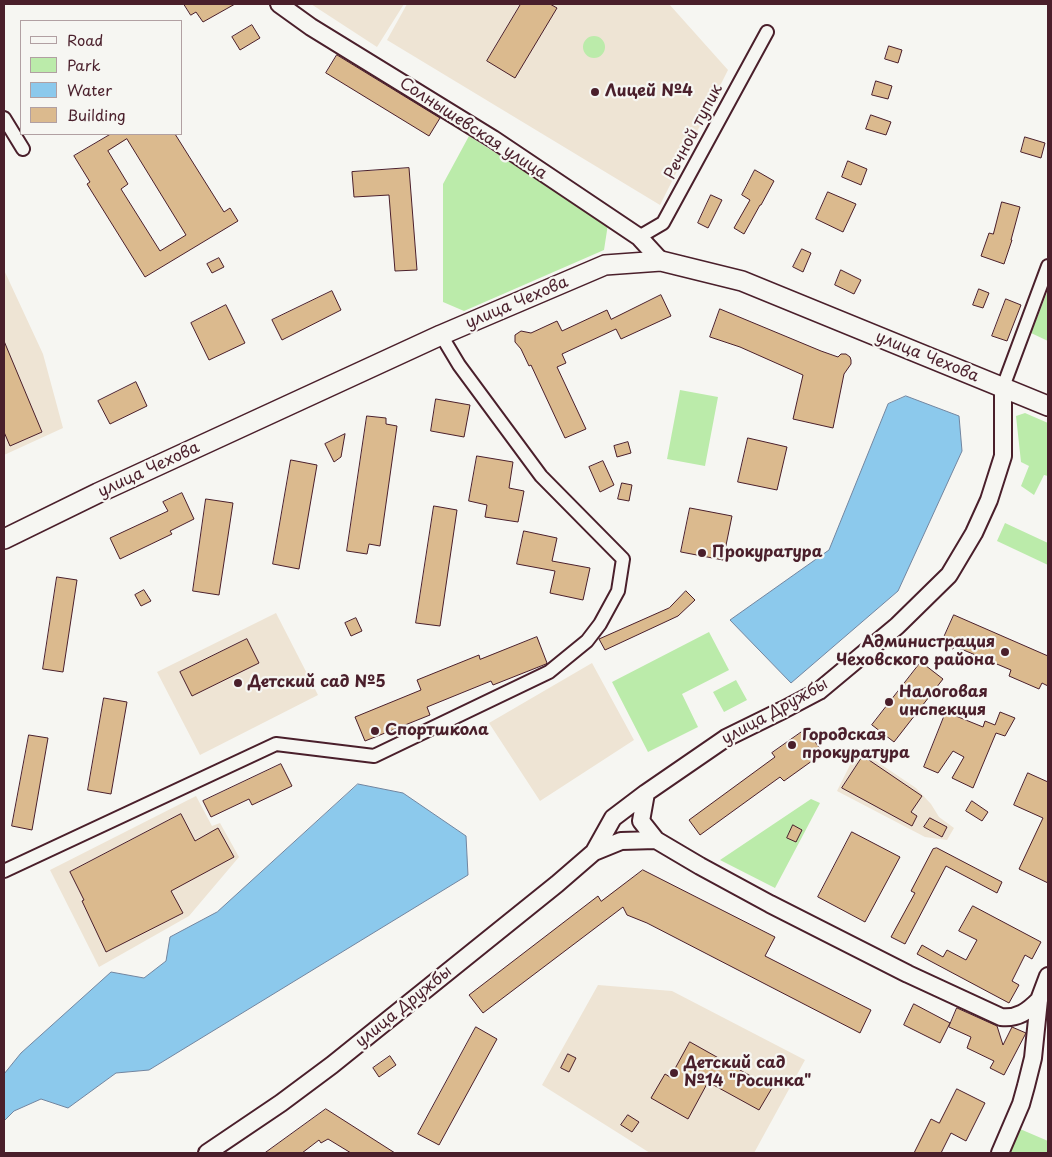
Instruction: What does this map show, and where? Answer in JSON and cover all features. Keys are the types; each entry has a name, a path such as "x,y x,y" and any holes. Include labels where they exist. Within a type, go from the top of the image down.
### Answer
{"main road":[{"name":"улица Чехова","path":"4,539 441,335 605,265 660,262 742,281 1048,406"}],"street":[{"name":"Солнышевская улица","path":"279,4 311,27 493,139 639,237 660,262"},
{"name":"Речной тупик","path":"639,237 663,223 767,32"},
{"path":"4,118 23,150"},
{"path":"1003,387 1048,266"},
{"path":"4,871 276,744 374,756 549,672 587,641 600,624 618,591 623,560 541,476 459,365 441,335"},
{"name":"улица Дружбы","path":"594,852 613,818 726,738 819,691 897,626 949,575 974,533 989,500 1003,456 1003,387"},
{"path":"646,793 641,821 656,840 770,904 908,974 1002,1017 1023,1022 1030,1028 1035,1038"},
{"name":"улица Дружбы","path":"207,1153 281,1103 332,1065 594,852 621,841 656,840"},
{"path":"1000,1153 1021,1104 1033,1058 1039,1000 1048,976"},
{"path":"1010,1018 1028,1011 1039,1000"}],"shaded area":[{"path":"311,4 404,4 377,47"},
{"name":"Лицей №4","path":"407,4 669,4 728,70 660,205 387,40"},
{"path":"4,270 43,354 63,428 4,455"},
{"name":"Детский сад №5","path":"276,613 318,695 200,755 157,672"},
{"path":"592,663 634,740 540,801 489,723"},
{"path":"858,749 916,788 931,804 939,817 954,828 947,840 925,837 837,791"},
{"path":"196,796 212,826 220,823 239,857 189,916 99,967 50,870"},
{"name":"Детский сад №14 \"Росинка\"","path":"598,985 672,991 805,1060 754,1153 650,1153 542,1085"}],"green space":[{"path":"594,36 602,39 605,47 602,55 594,58 586,55 583,47 586,39"},
{"path":"469,136 608,224 604,250 464,311 443,302 443,184"},
{"path":"1048,290 1048,341 1031,333"},
{"path":"680,390 718,397 705,466 667,459"},
{"path":"1025,413 1048,423 1048,476 1044,475 1034,495 1021,486 1029,466 1021,462 1016,416"},
{"path":"1005,523 1048,543 1048,565 997,541"},
{"path":"709,632 729,670 682,694 698,727 648,752 612,682"},
{"path":"736,680 747,700 724,712 713,692"},
{"path":"811,799 820,803 775,888 720,860"},
{"path":"1020,1129 1048,1141 1048,1153 1009,1153"}],"water":[{"path":"906,396 959,416 962,451 898,591 791,683 730,620 829,550 888,404"},
{"path":"358,784 403,793 466,836 468,875 149,1070 116,1073 68,1108 41,1099 14,1111 4,1121 4,1074 21,1053 111,972 144,978 166,961 170,937 217,912"}],"building":[{"path":"184,4 235,4 203,22 196,12 191,15"},
{"path":"521,4 550,4 557,8 515,78 487,61"},
{"path":"252,25 260,38 240,50 232,37"},
{"path":"889,46 902,50 898,63 885,59"},
{"path":"337,55 440,118 429,136 326,73"},
{"path":"876,81 892,86 888,99 872,95"},
{"path":"871,115 891,122 886,135 866,129"},
{"path":"109,135 176,135 224,212 230,208 238,221 145,277 87,184 90,182 74,156","holes":["127,139 186,235 160,251 121,189 128,184 108,151"]},
{"path":"1025,137 1045,143 1041,158 1021,152"},
{"path":"848,161 867,169 861,185 842,177"},
{"path":"409,168 417,270 395,271 389,195 354,197 352,172"},
{"path":"755,170 774,181 744,234 734,228 750,200 742,195"},
{"path":"828,192 856,204 843,232 816,219"},
{"path":"711,195 722,200 708,228 698,223"},
{"path":"1002,202 1020,207 1004,264 981,256 989,233 993,234"},
{"path":"802,249 811,253 803,272 793,267"},
{"path":"219,258 224,267 212,273 207,264"},
{"path":"841,270 861,280 854,294 835,285"},
{"path":"979,289 989,293 983,308 973,305"},
{"path":"332,291 341,310 282,340 272,320"},
{"path":"661,295 671,316 621,339 616,329 562,354 566,363 557,367 586,429 565,438 531,365 529,366 521,349 515,342 515,335 521,331 531,333 557,321 562,331 607,310 611,319"},
{"path":"1006,299 1021,305 1007,341 992,336"},
{"path":"226,305 245,343 209,360 191,323"},
{"path":"720,309 821,351 838,357 841,354 846,354 850,357 851,364 844,374 833,428 793,419 803,375 740,347 710,337"},
{"path":"4,341 42,432 10,446 4,432"},
{"path":"136,382 147,406 110,424 98,401"},
{"path":"436,399 470,405 464,437 431,431"},
{"path":"367,416 386,418 386,424 397,426 380,546 369,544 367,554 347,551"},
{"path":"345,434 341,457 334,462 325,444"},
{"path":"748,438 787,447 777,490 738,482"},
{"path":"628,442 631,453 617,457 614,446"},
{"path":"477,456 513,462 509,488 524,491 518,522 485,517 487,505 469,501"},
{"path":"291,460 317,465 299,569 273,564"},
{"path":"603,461 614,485 600,492 589,467"},
{"path":"622,483 632,485 629,501 618,499"},
{"path":"182,493 194,519 170,531 172,534 120,559 110,538 168,511 163,502"},
{"path":"206,499 233,503 219,595 193,591"},
{"path":"434,506 457,510 440,626 416,623"},
{"path":"690,508 732,516 723,560 681,552"},
{"path":"524,531 557,538 552,561 590,568 583,600 550,593 555,571 517,564"},
{"path":"57,577 77,580 63,672 43,669"},
{"path":"144,590 151,601 141,606 135,595"},
{"path":"686,591 695,600 678,616 605,650 599,639 669,608"},
{"name":"Администрация Чеховского района","path":"954,615 1048,656 1048,686 1042,683 1039,689 1009,676 1011,670 954,646 953,649 941,644"},
{"path":"356,618 362,631 351,636 345,623"},
{"path":"537,637 546,664 493,685 491,681 427,707 430,715 365,741 355,717 421,690 417,680 479,655 480,659"},
{"path":"247,639 259,663 192,696 180,672"},
{"path":"921,662 943,679 894,742 872,725"},
{"path":"104,698 127,702 111,794 88,790"},
{"path":"946,712 983,727 985,721 995,725 1000,712 1015,718 1005,736 996,733 973,788 952,778 964,757 953,751 938,773 924,767"},
{"path":"806,729 823,753 784,781 780,777 700,835 689,820 775,757 772,753"},
{"path":"29,735 48,738 32,830 12,826"},
{"path":"863,756 922,796 911,812 917,816 912,826 842,788"},
{"path":"281,764 292,786 252,805 249,799 211,817 203,801"},
{"path":"1028,773 1048,782 1048,883 1019,869 1043,818 1014,805"},
{"path":"972,801 988,812 982,821 966,811"},
{"path":"181,814 195,841 218,828 234,857 171,891 183,913 106,952 70,872"},
{"path":"930,818 947,827 942,837 924,827"},
{"path":"793,825 802,830 796,842 787,838"},
{"path":"852,832 900,857 865,922 818,897"},
{"path":"937,848 1002,882 997,893 946,866 905,944 891,937 915,893 911,891 933,849"},
{"path":"643,870 775,937 765,956 871,1010 860,1033 647,923 627,915 623,907 483,1013 469,995 598,896 601,901"},
{"path":"973,906 1041,942 1032,959 1025,955 1012,981 1019,985 1009,1003 917,954 922,945 943,957 947,950 966,960 977,940 959,931"},
{"path":"914,1004 950,1023 940,1043 904,1025"},
{"path":"957,1008 997,1026 1003,1045 1012,1027 1026,1033 1004,1075 990,1068 994,1061 967,1048 971,1037 949,1027"},
{"path":"476,1027 497,1039 439,1145 418,1134"},
{"path":"690,1042 772,1088 759,1110 708,1082 688,1119 651,1098 665,1074 670,1077"},
{"path":"568,1054 576,1058 569,1072 561,1068"},
{"path":"390,1056 396,1065 379,1077 373,1068"},
{"path":"957,1089 985,1103 966,1141 951,1133 941,1153 914,1153 931,1119 939,1123"},
{"path":"326,1109 395,1153 351,1153 328,1139 321,1143 319,1140 302,1153 265,1153"},
{"path":"628,1115 639,1122 632,1132 621,1125"}],"place":[{"name":"Лицей №4","path":"595,92"},
{"name":"Прокуратура","path":"702,553"},
{"name":"Администрация Чеховского района","path":"1005,652"},
{"name":"Детский сад №5","path":"238,683"},
{"name":"Налоговая инспекция","path":"889,702"},
{"name":"Спортшкола","path":"375,731"},
{"name":"Городская прокуратура","path":"792,745"},
{"name":"Детский сад №14 \"Росинка\"","path":"674,1073"}]}
